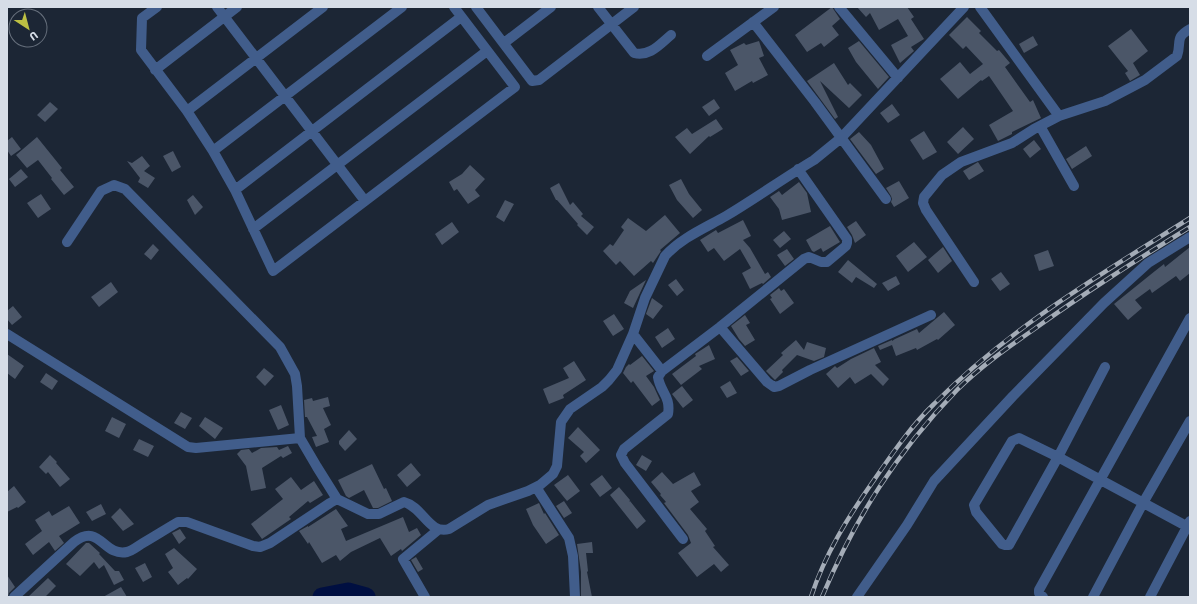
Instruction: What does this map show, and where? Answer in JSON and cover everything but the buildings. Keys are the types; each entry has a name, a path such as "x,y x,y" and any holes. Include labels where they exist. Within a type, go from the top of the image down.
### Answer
{"street":[{"path":"157,7 142,18 141,50 187,111 213,151 235,190 273,271 515,87 454,7"},
{"path":"217,7 365,201"},
{"path":"155,70 237,7"},
{"path":"187,111 323,7"},
{"path":"213,151 402,7"},
{"path":"476,7 532,81 539,80 634,7"},
{"path":"504,43 551,7"},
{"path":"598,7 634,53 648,53 671,35"},
{"path":"708,56 774,7"},
{"path":"839,7 898,78"},
{"path":"425,597 402,559 438,530 449,529 488,505 528,491 547,480 553,474 557,466 560,422 570,409 609,380 616,370 633,334 645,298 665,256 692,235 814,160 841,138 898,78 936,35 964,7"},
{"path":"980,7 1059,116"},
{"path":"235,190 461,17"},
{"path":"753,22 886,199"},
{"path":"974,282 926,210 923,203 924,197 942,175 961,162 1012,143 1059,116 1105,101 1145,80 1177,56 1180,37 1183,32 1190,29"},
{"path":"253,229 488,51"},
{"path":"1040,126 1074,186"},
{"path":"684,539 624,463 621,455 624,448 668,414 669,408 667,397 658,382 658,378 662,371 720,327 804,259 809,257 821,262 827,262 848,243 847,239 798,169"},
{"path":"67,242 101,191 114,185 125,189 280,347 295,374 300,438 337,499 368,514 374,515 404,502 409,503 417,508 432,526 438,530"},
{"path":"857,597 907,525 934,481 1013,396 1104,303 1148,263 1190,237"},
{"path":"720,327 767,382 774,387 931,315"},
{"path":"1043,597 1039,593 1039,590 1190,318"},
{"path":"7,334 188,447 196,448 300,438"},
{"path":"633,334 662,371"},
{"path":"1105,367 1058,457 1009,544 1006,546 1002,544 976,512 974,505 1012,441 1019,438 1058,457 1143,503 1189,525 1150,597"},
{"path":"1093,597 1143,503 1190,421"},
{"path":"536,487 569,538 573,556 575,597"},
{"path":"14,597 80,537 88,535 98,538 110,549 119,553 129,552 178,522 187,522 253,546 260,547 270,543 337,499"}],"waterway":[{"path":"322,597 348,592 366,597"}],"railway":[{"path":"811,597 830,551 855,508 902,440 934,404 993,351 1024,327 1089,282 1190,218"},
{"path":"822,597 849,540 879,487 915,437 957,390 994,358 1052,316 1190,227"}]}
